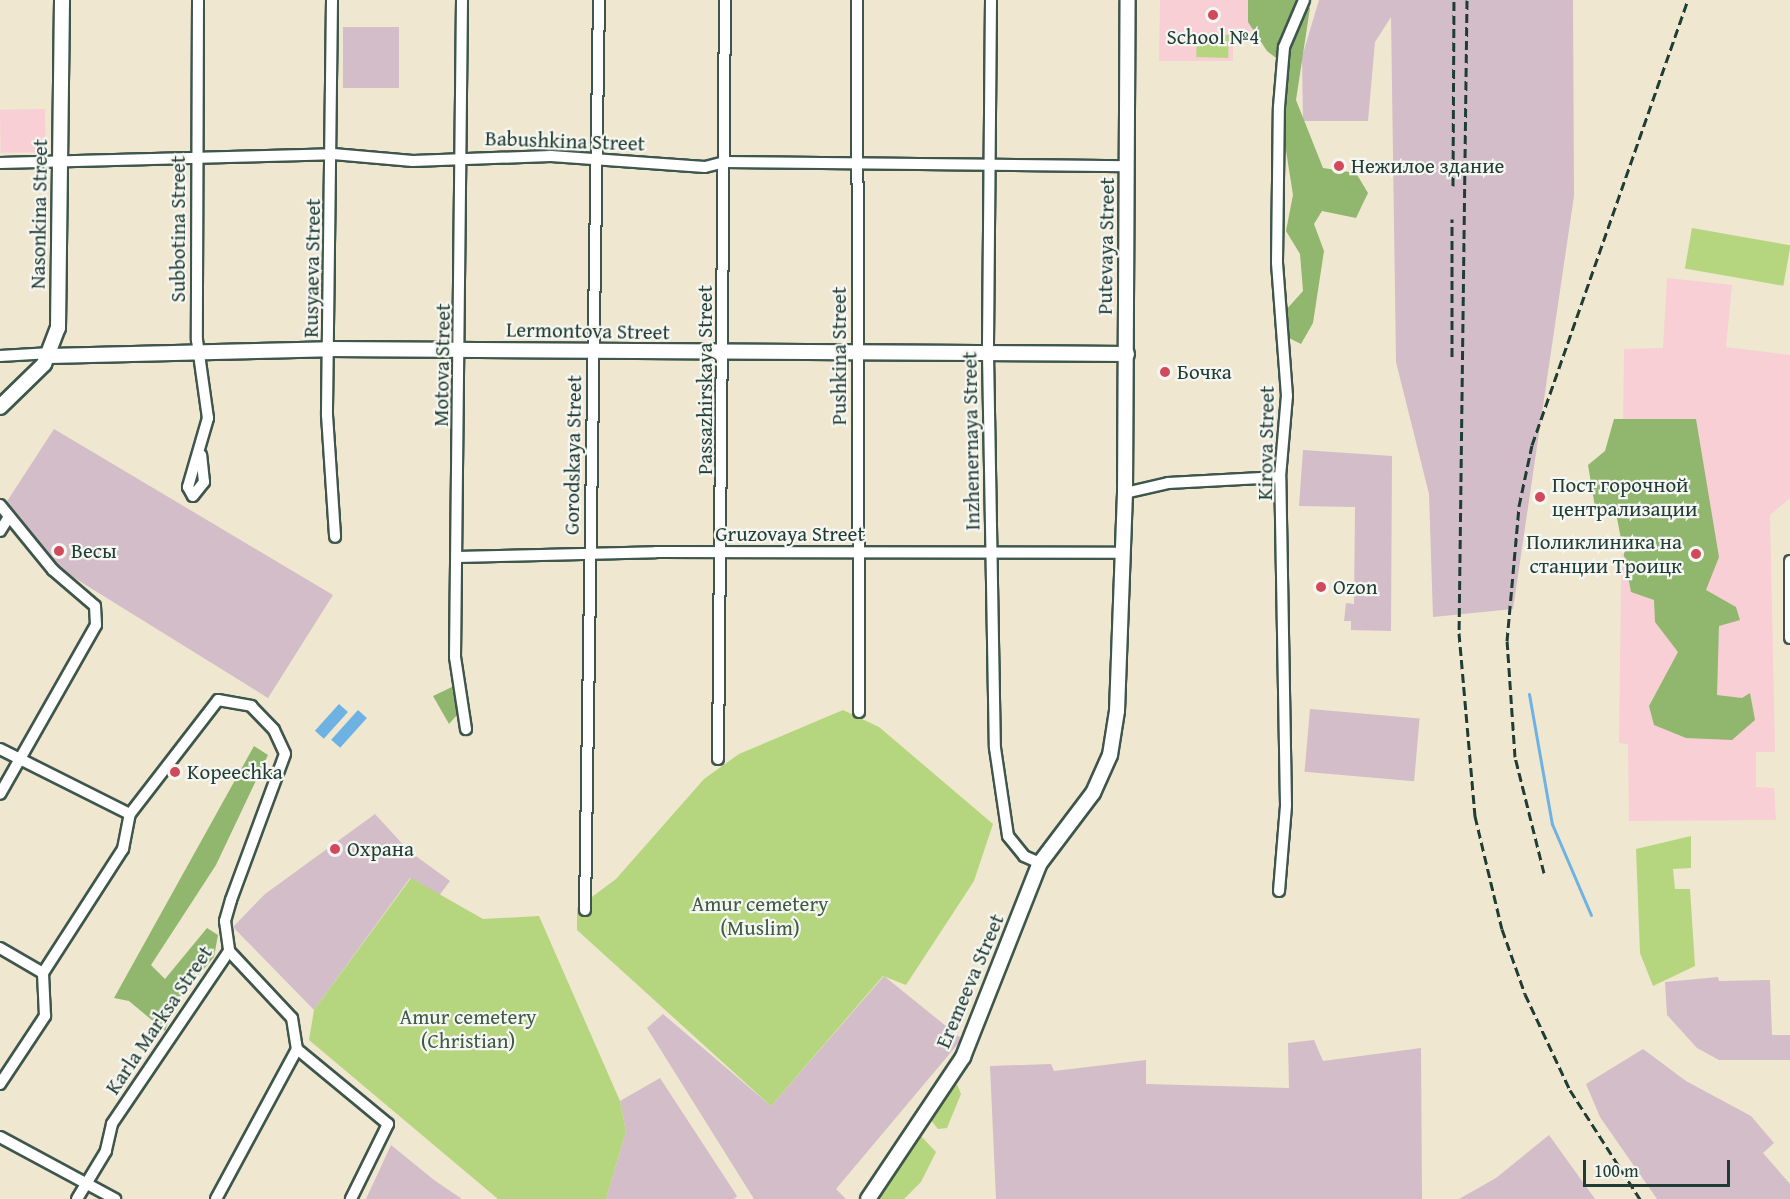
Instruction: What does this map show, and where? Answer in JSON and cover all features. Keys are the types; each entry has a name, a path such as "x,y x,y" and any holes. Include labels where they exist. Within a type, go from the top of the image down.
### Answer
{"street":[{"name":"Nasonkina Street","path":"50,355 59,315 62,0"},
{"name":"Subbotina Street","path":"198,0 197,351 208,418 201,455"},
{"name":"Rusyaeva Street","path":"332,0 333,154 327,415 335,537"},
{"name":"Motova Street","path":"462,0 461,350 456,666 466,729"},
{"name":"Gorodskaya Street","path":"585,910 599,0"},
{"name":"Passazhirskaya Street","path":"718,759 725,353 725,0"},
{"name":"Pushkina Street","path":"857,0 860,712"},
{"name":"Inzhenernaya Street","path":"992,0 988,354 998,790 1008,836 1024,856 1040,863"},
{"name":"Putevaya Street","path":"1040,863 1093,794 1110,755 1117,711 1125,493 1128,0"},
{"name":"Kirova Street","path":"1279,891 1286,795 1280,477 1287,396 1277,262 1279,107 1284,47 1304,0"},
{"name":"Babushkina Street","path":"0,163 333,154 413,161 460,158 597,160 705,166 725,162 1128,166"},
{"name":"Lermontova Street","path":"50,355 329,349 858,355 1127,354"},
{"path":"0,356 50,355"},
{"path":"0,407 50,355"},
{"path":"1125,493 1188,481 1280,477"},
{"path":"0,506 52,570 95,606 96,625 0,794"},
{"path":"0,531 8,518"},
{"name":"Gruzovaya Street","path":"457,557 591,553 723,555 1124,553"},
{"path":"1790,561 1790,638"},
{"name":"Karla Marksa Street","path":"76,1199 106,1151 112,1124 229,951 225,921 285,754 261,714 237,699 218,699 130,814"},
{"path":"0,749 130,814 123,849 43,973 45,1016 0,1084"},
{"name":"Eremeeva Street","path":"868,1199 963,1057 1040,863"},
{"path":"0,948 43,973"},
{"path":"216,1199 297,1049 292,1018 229,951"},
{"path":"297,1049 388,1124 351,1199"},
{"path":"0,1137 87,1180 115,1199"}],"shaded area":[{"name":"School №4","path":"1160,0 1267,0 1267,31 1233,31 1233,61 1159,61"},
{"path":"1319,0 1573,0 1574,196 1513,609 1433,617 1429,494 1396,362 1391,17 1375,42 1368,121 1303,121 1302,57"},
{"path":"343,27 399,27 399,88 343,88"},
{"path":"45,109 46,152 1,153 0,110"},
{"name":"Поликлиника на станции Троицк","path":"1667,278 1732,285 1726,347 1790,355 1790,498 1770,515 1775,752 1756,752 1756,787 1774,788 1776,820 1629,821 1628,744 1619,743 1624,349 1663,348"},
{"path":"54,429 333,595 268,698 60,569 6,503"},
{"path":"1303,450 1392,456 1391,631 1351,630 1351,621 1344,621 1346,603 1354,604 1355,507 1299,506"},
{"path":"1310,709 1420,719 1414,781 1305,772"},
{"path":"375,814 409,851 450,881 438,897 410,878 314,1010 233,927 265,894"},
{"path":"884,976 962,1039 836,1189 846,1199 754,1199 647,1028 663,1014 771,1106"},
{"path":"1718,977 1719,981 1770,980 1772,1035 1790,1035 1790,1060 1719,1060 1697,1048 1667,1015 1665,982"},
{"path":"1314,1040 1323,1061 1421,1048 1422,1199 996,1199 990,1066 1051,1064 1054,1071 1146,1060 1146,1084 1289,1088 1288,1043"},
{"path":"1643,1049 1686,1081 1751,1116 1774,1143 1763,1153 1790,1184 1790,1199 1657,1199 1600,1117 1586,1084"},
{"path":"660,1078 737,1196 734,1199 606,1199 626,1131 620,1101"},
{"path":"1549,1135 1595,1199 1459,1199 1496,1178"},
{"path":"391,1145 434,1180 462,1199 366,1199"}],"green space":[{"path":"1248,0 1299,0 1310,8 1296,100 1323,168 1356,173 1368,193 1356,218 1322,211 1314,224 1324,251 1313,323 1301,344 1287,337 1285,311 1303,291 1300,254 1286,231 1293,195 1284,138 1285,65 1267,51 1248,22"},
{"path":"1197,34 1229,35 1228,58 1196,57"},
{"path":"1692,228 1790,245 1783,286 1685,268"},
{"path":"1614,419 1696,419 1719,557 1706,590 1736,607 1740,620 1719,626 1717,695 1742,698 1750,693 1755,720 1732,740 1686,738 1654,725 1649,706 1678,652 1655,622 1654,600 1631,592 1617,518 1595,507 1588,465 1605,451"},
{"path":"452,687 457,715 449,724 433,696"},
{"name":"Amur cemetery (Muslim)","path":"843,710 879,727 993,824 974,881 906,985 883,976 771,1106 577,930 577,908 616,879 704,779 739,754"},
{"path":"254,746 268,755 216,865 151,965 165,979 207,928 218,935 214,957 176,1001 165,1031 129,1001 114,998"},
{"path":"1691,836 1691,868 1673,869 1675,889 1690,889 1695,966 1653,986 1640,953 1636,849"},
{"name":"Amur cemetery (Christian)","path":"411,878 483,919 539,916 620,1101 626,1131 606,1199 498,1199 309,1040 314,1010"},
{"path":"957,1084 961,1094 947,1128 938,1129 929,1118"},
{"path":"920,1135 936,1152 921,1182 904,1199 876,1199"}],"water":[{"path":"339,704 348,712 324,739 315,731"},
{"path":"358,710 367,718 340,748 331,740"}],"waterway":[{"path":"1529,694 1552,824 1591,915"}],"railway":[{"path":"1453,186 1454,0"},
{"path":"1467,0 1459,633 1475,816 1502,929 1525,994 1570,1090 1640,1199"},
{"path":"1544,873 1515,757 1507,641 1519,506 1532,445 1688,0"},
{"path":"1452,219 1452,357"}],"place":[{"name":"School №4","path":"1213,15"},
{"name":"Нежилое здание","path":"1339,166"},
{"name":"Бочка","path":"1165,372"},
{"name":"Пост горочной централизации","path":"1540,497"},
{"name":"Весы","path":"59,551"},
{"name":"Поликлиника на станции Троицк","path":"1696,554"},
{"name":"Ozon","path":"1321,587"},
{"name":"Kopeechka","path":"175,772"},
{"name":"Охрана","path":"335,849"}]}
